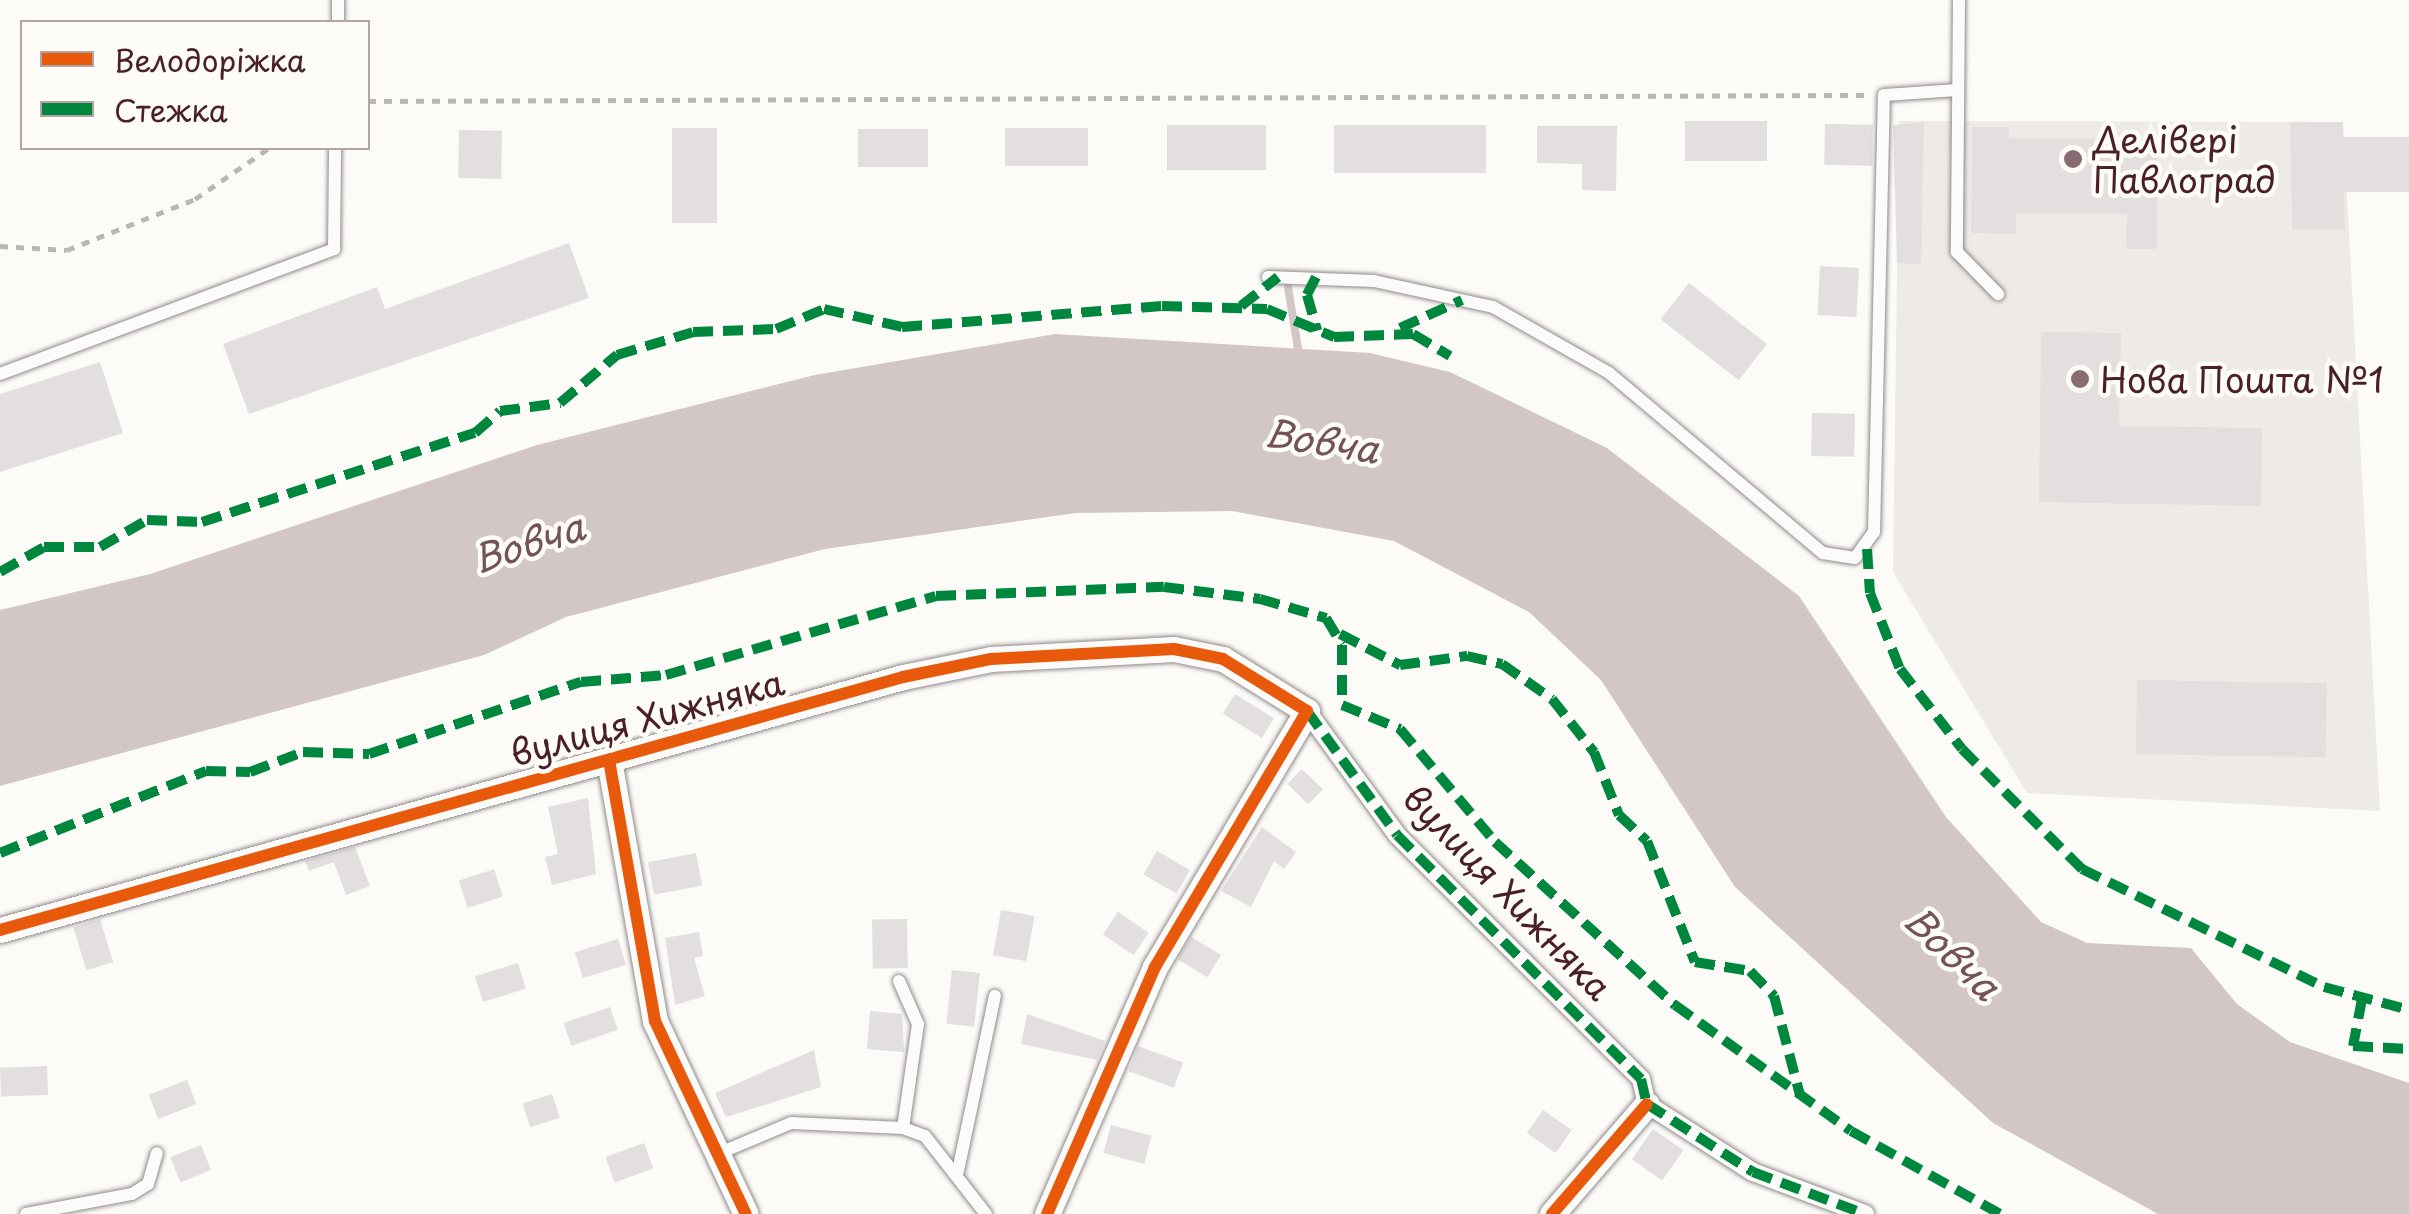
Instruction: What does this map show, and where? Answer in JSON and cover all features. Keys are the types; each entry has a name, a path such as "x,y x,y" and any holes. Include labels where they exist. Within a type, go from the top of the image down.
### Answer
{"street":[{"name":"вулиця Хижняка","path":"0,930 198,881 409,809 990,659 1174,650 1222,659 1307,711 1397,835 1641,1078 1648,1104"},
{"path":"1047,1214 1155,967 1307,711"},
{"path":"609,760 655,1021 714,1156 746,1214"},
{"path":"1552,1214 1648,1104 1752,1172 1865,1214"}],"lane":[{"path":"1959,0 1956,252 1998,294"},
{"path":"1268,277 1374,280 1493,307 1610,373 1823,553 1855,558 1874,532 1884,95 1958,90"},
{"path":"0,374 334,249 335,150"},
{"path":"899,981 918,1024 903,1128"},
{"path":"958,1171 995,996"},
{"path":"714,1156 791,1123 903,1128 925,1136 958,1171 986,1214"},
{"path":"26,1214 132,1194 148,1184 158,1152"}],"path":[{"path":"370,101 1884,95"},
{"path":"0,246 67,250 195,198 266,150"}],"shaded area":[{"path":"1899,121 2343,122 2380,811 2027,793 1893,572"}],"water":[{"name":"Вовча","path":"1055,334 1370,353 1450,372 1607,448 1799,596 1946,817 2041,922 2087,943 2191,948 2237,1004 2290,1042 2409,1083 2409,1214 2158,1214 1993,1123 1735,887 1601,680 1529,612 1394,541 1232,511 1076,513 825,549 566,617 484,655 0,786 0,610 150,574 537,445 815,375"}],"building":[{"path":"1685,121 1767,121 1767,161 1685,161"},
{"path":"1924,122 1921,264 1897,263 1893,125"},
{"path":"2290,122 2343,122 2343,137 2409,137 2409,192 2344,192 2345,230 2292,230"},
{"path":"1825,124 1873,125 1872,166 1824,165"},
{"path":"1167,125 1266,125 1266,170 1167,170"},
{"path":"1334,125 1486,125 1486,173 1334,173"},
{"path":"1537,126 1617,126 1616,191 1582,190 1582,164 1537,163"},
{"path":"1972,127 2009,127 2009,138 2157,139 2157,249 2126,249 2127,214 2016,214 2016,234 1971,233"},
{"path":"672,128 717,128 717,223 672,223"},
{"path":"1005,128 1088,128 1088,166 1005,166"},
{"path":"858,129 928,129 928,167 858,167"},
{"path":"459,130 502,131 501,179 458,178"},
{"path":"569,243 589,298 249,414 223,344 377,287 385,309"},
{"path":"1820,266 1859,268 1856,317 1817,315"},
{"path":"1689,283 1767,344 1739,380 1661,319"},
{"name":"Нова Пошта №1","path":"2041,332 2121,333 2119,426 2262,428 2261,506 2039,502"},
{"path":"100,362 123,433 0,472 0,394"},
{"path":"1812,413 1855,414 1854,457 1811,456"},
{"path":"2137,680 2327,683 2326,757 2136,754"},
{"path":"1235,694 1274,718 1262,738 1223,714"},
{"path":"1302,769 1323,789 1308,804 1287,784"},
{"path":"588,798 596,874 552,885 545,857 558,854 548,807"},
{"path":"1262,827 1296,852 1284,869 1274,861 1251,907 1221,891"},
{"path":"355,847 370,886 346,895 334,862 309,871 305,861"},
{"path":"1157,851 1190,870 1176,893 1144,874"},
{"path":"696,853 702,885 654,895 648,862"},
{"path":"494,869 503,897 468,908 459,880"},
{"path":"1001,910 1034,916 1026,961 993,955"},
{"path":"1118,912 1149,933 1134,955 1103,934"},
{"path":"100,919 113,962 86,970 73,927"},
{"path":"907,919 908,968 873,969 872,920"},
{"path":"699,932 703,956 694,958 705,996 675,1005 665,938"},
{"path":"1191,937 1221,955 1208,977 1178,959"},
{"path":"618,939 626,965 583,978 575,952"},
{"path":"518,963 526,989 483,1002 475,976"},
{"path":"952,970 980,973 974,1027 946,1024"},
{"path":"610,1007 618,1030 571,1046 564,1023"},
{"path":"870,1011 902,1014 904,1052 867,1049"},
{"path":"1027,1014 1105,1041 1097,1060 1021,1044"},
{"path":"1138,1046 1183,1062 1174,1088 1129,1071"},
{"path":"814,1050 821,1087 726,1117 715,1093"},
{"path":"47,1066 48,1095 1,1097 0,1068"},
{"path":"187,1080 196,1104 158,1119 149,1095"},
{"path":"552,1094 560,1118 530,1127 523,1104"},
{"path":"1543,1110 1572,1130 1556,1153 1527,1133"},
{"path":"1111,1125 1152,1136 1144,1164 1103,1153"},
{"path":"1653,1129 1683,1150 1662,1181 1632,1159"},
{"path":"644,1143 653,1168 615,1182 605,1157"},
{"path":"201,1145 211,1170 181,1182 170,1157"}],"waterway":[{"path":"1288,287 1298,349"}],"marked path":[{"path":"1241,306 1278,277"},
{"path":"1316,277 1307,295 1317,331"},
{"path":"1400,328 1462,300"},
{"path":"0,572 44,547 100,547 147,520 202,522 475,433 500,411 560,403 617,355 693,332 776,329 824,309 902,327 1162,306 1267,309 1334,337 1413,334 1450,356"},
{"path":"1867,549 1870,593 1900,669 1962,749 2082,869 2324,987 2409,1010"},
{"path":"0,853 206,771 250,772 303,752 369,754 581,682 666,675 936,596 1164,587 1260,599 1326,618 1342,645 1342,705 1400,729 1495,842 1675,1005 1851,1131 2000,1214"},
{"path":"1340,634 1400,665 1467,656 1502,664 1552,699 1594,752 1619,815 1647,841 1695,962 1750,971 1774,996 1800,1095"},
{"path":"1307,711 1397,835 1641,1079 1647,1104 1753,1172 1865,1214"},
{"path":"2362,999 2353,1046 2409,1049"}],"cycle path":[{"path":"0,930 903,677 991,659 1174,649 1223,659 1307,711 1155,967 1047,1214"},
{"path":"609,760 655,1021 746,1214"},
{"path":"1552,1214 1647,1104"}],"place":[{"name":"Делівері Павлоград","path":"2073,159"},
{"name":"Нова Пошта №1","path":"2080,379"}]}
